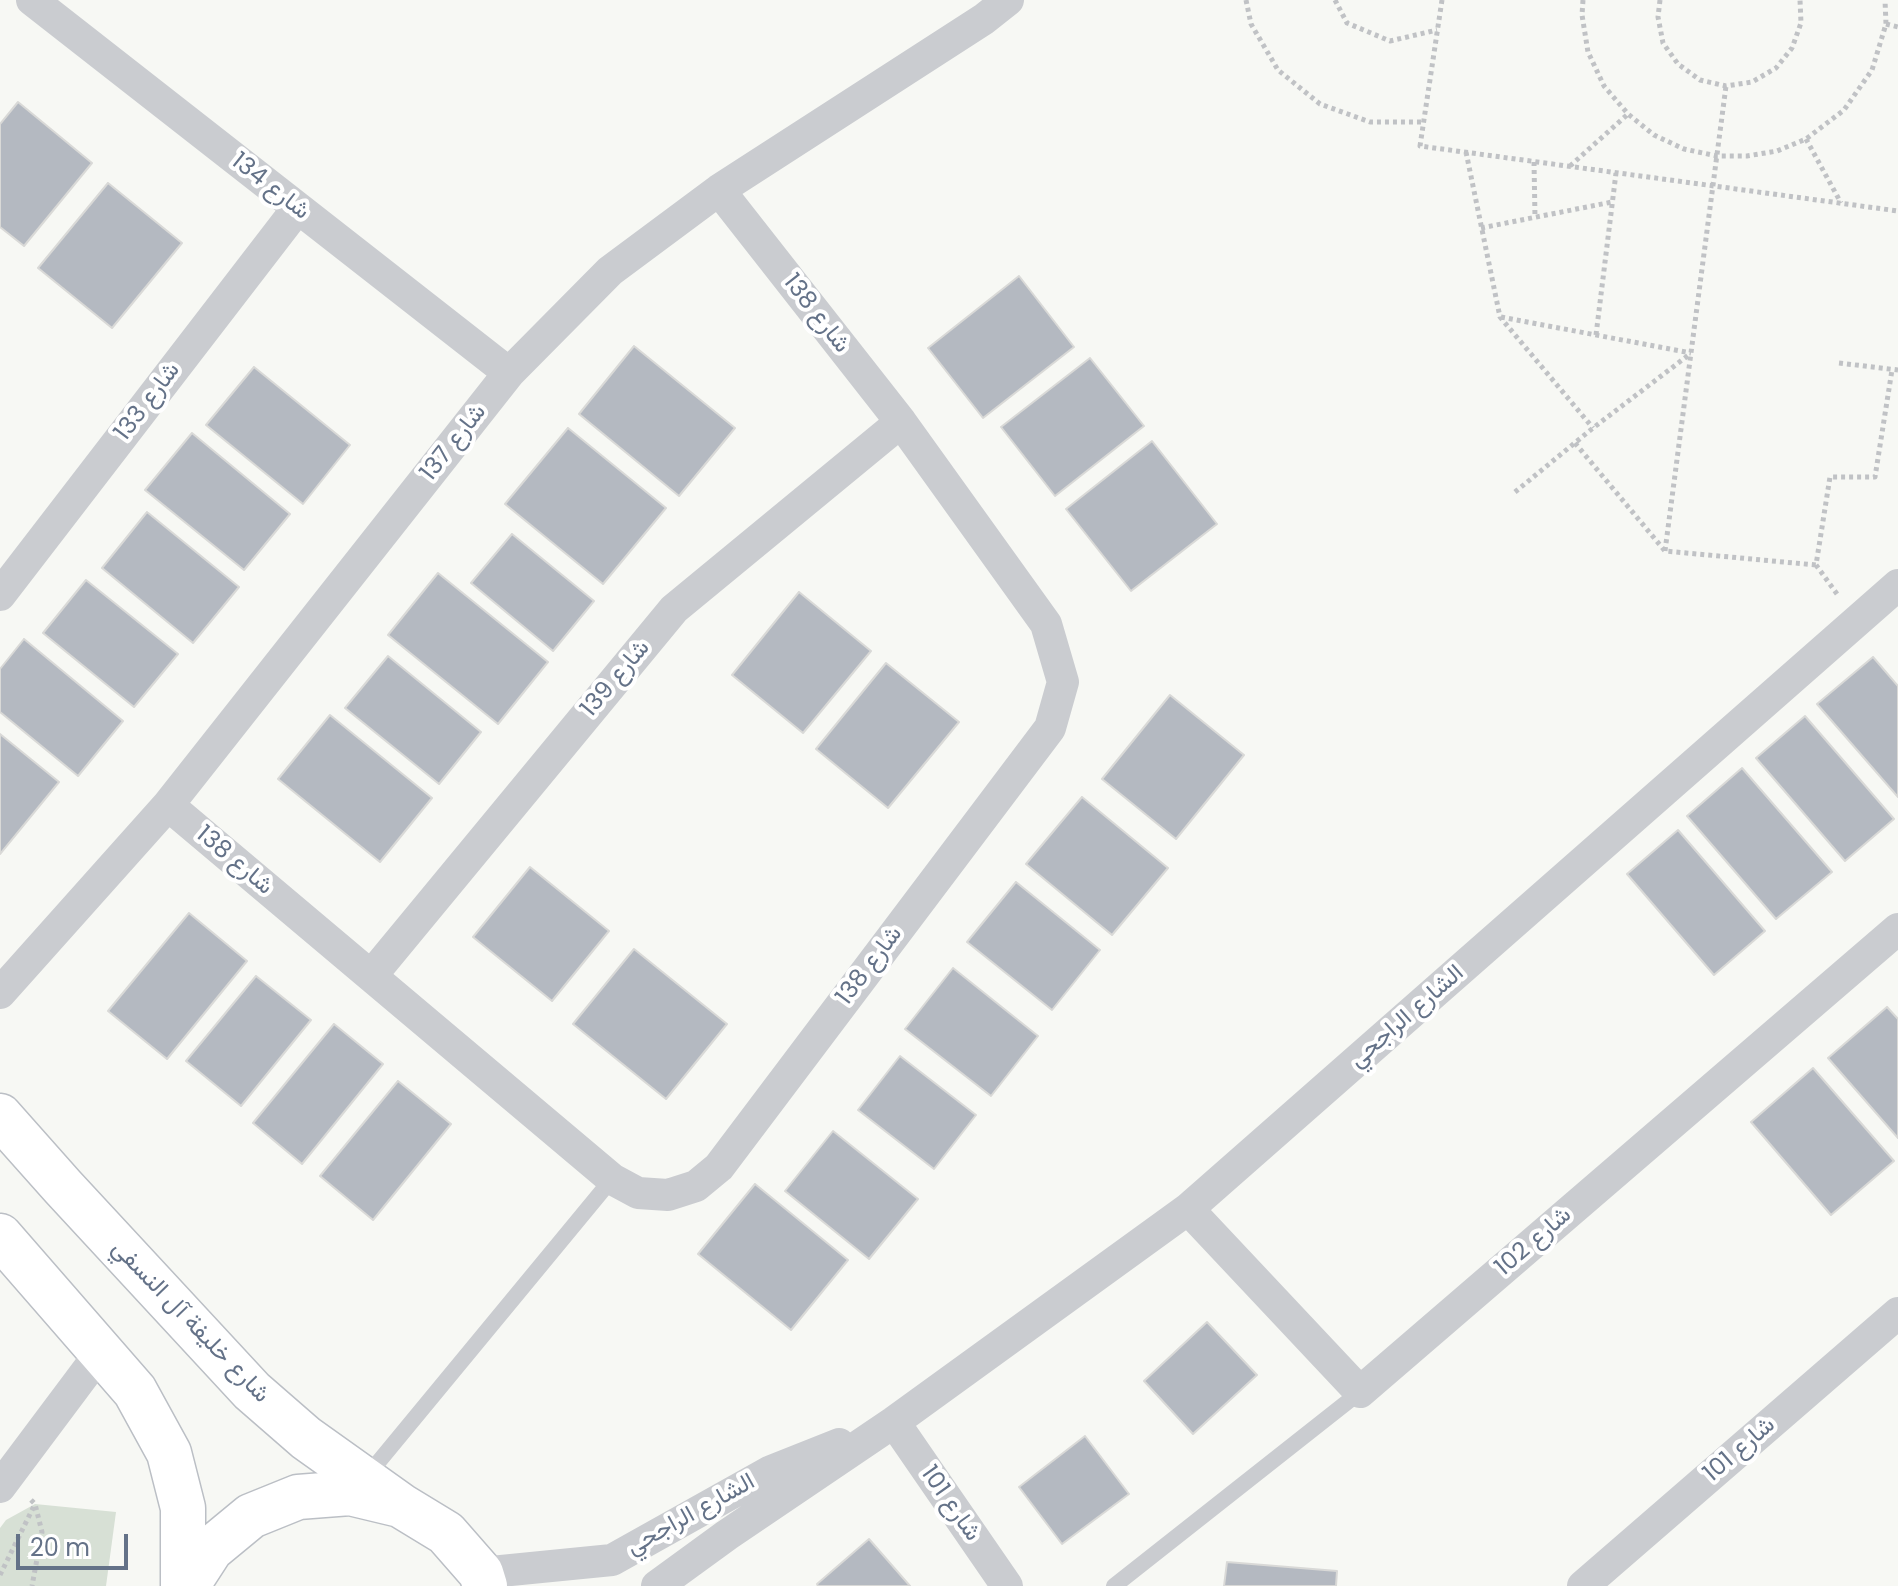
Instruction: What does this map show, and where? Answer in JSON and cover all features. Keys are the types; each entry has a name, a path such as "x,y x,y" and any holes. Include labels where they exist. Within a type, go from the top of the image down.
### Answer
{"street":[{"name":"شارع 134","path":"32,0 509,373"},
{"name":"شارع 137","path":"0,993 168,805 509,373 610,271 719,190 984,19 1008,0"},
{"name":"شارع 138","path":"168,805 612,1179 638,1193 668,1195 696,1186 719,1167 1050,728 1063,682 1046,624 901,422 719,190"},
{"name":"شارع 133","path":"0,595 297,209"},
{"name":"شارع 139","path":"371,976 674,609 901,422"},
{"name":"الشارع الراجحي","path":"657,1586 894,1422 1188,1209 1898,585"},
{"name":"شارع 102","path":"1360,1392 1898,929"},
{"name":"شارع خليفة آل النسفي","path":"0,1116 252,1391 306,1438 400,1505"},
{"path":"1188,1209 1360,1392"},
{"path":"0,1236 135,1391 169,1453 183,1508 185,1586"},
{"name":"شارع 101","path":"1583,1586 1898,1313"},
{"path":"0,1487 101,1352"},
{"name":"الشارع الراجحي","path":"483,1580 612,1560 771,1471 894,1422"},
{"name":"شارع 101","path":"894,1422 1007,1586"},
{"path":"185,1586 211,1549 251,1516 298,1497 350,1493 400,1505 446,1533 483,1580"}],"lane":[{"path":"364,1480 612,1179"},
{"path":"1114,1586 1360,1392"}],"path":[{"path":"1246,0 1251,24 1278,70 1320,104 1370,122 1424,122"},
{"path":"1335,0 1347,23 1390,41 1437,30"},
{"path":"1442,0 1420,146 1898,211"},
{"path":"1583,0 1582,15 1588,52 1604,86 1628,114 1654,135 1684,149 1717,156 1747,156 1777,151 1806,139 1844,110 1872,70 1886,24 1885,0"},
{"path":"1660,0 1658,17 1663,43 1678,64 1700,80 1726,86 1752,82 1776,68 1792,48 1801,23 1800,0"},
{"path":"1886,24 1898,27"},
{"path":"1665,551 1726,86"},
{"path":"1570,167 1628,114"},
{"path":"1806,139 1842,204"},
{"path":"1466,152 1500,317 1593,428"},
{"path":"1534,162 1535,217"},
{"path":"1596,335 1616,173"},
{"path":"1481,228 1612,202"},
{"path":"1500,317 1691,353"},
{"path":"1515,492 1691,353"},
{"path":"1575,443 1665,551 1816,565 1830,477 1875,477 1895,370 1839,363"},
{"path":"0,1575 35,1504 42,1532 32,1586"}],"shaded area":[{"path":"35,1504 116,1512 106,1586 0,1586 0,1528 6,1520"}],"building":[{"path":"18,102 92,163 24,246 0,227 0,124"},
{"path":"108,183 182,243 112,328 38,268"},
{"path":"1019,276 1074,347 983,418 928,348"},
{"path":"634,346 735,428 679,496 579,414"},
{"path":"1090,358 1144,426 1055,496 1001,427"},
{"path":"254,367 350,445 303,504 206,425"},
{"path":"568,428 666,508 603,584 505,504"},
{"path":"192,433 290,514 244,570 145,490"},
{"path":"1152,441 1217,524 1131,591 1066,509"},
{"path":"147,512 239,587 193,643 102,568"},
{"path":"512,534 594,601 553,651 471,583"},
{"path":"438,573 548,662 498,724 388,635"},
{"path":"86,580 178,654 134,707 43,633"},
{"path":"799,592 871,651 803,733 732,675"},
{"path":"24,639 123,721 78,776 0,712 0,669"},
{"path":"388,656 481,732 439,784 345,708"},
{"path":"1873,657 1898,686 1898,797 1817,704"},
{"path":"886,663 959,722 888,808 816,749"},
{"path":"1170,695 1244,755 1176,839 1102,779"},
{"path":"330,715 432,798 380,862 278,779"},
{"path":"1805,716 1894,819 1845,861 1756,758"},
{"path":"0,734 59,782 0,854"},
{"path":"1742,768 1832,872 1776,919 1687,816"},
{"path":"1082,797 1168,868 1112,935 1026,864"},
{"path":"1678,830 1765,931 1714,975 1627,874"},
{"path":"530,867 609,931 552,1001 473,937"},
{"path":"1016,882 1100,950 1052,1010 967,942"},
{"path":"189,913 247,961 167,1059 108,1011"},
{"path":"634,949 727,1024 666,1099 573,1024"},
{"path":"953,968 1038,1036 991,1096 905,1029"},
{"path":"256,976 311,1020 241,1106 186,1061"},
{"path":"1887,1007 1898,1019 1898,1138 1828,1058"},
{"path":"334,1024 383,1064 302,1164 253,1123"},
{"path":"900,1056 976,1115 934,1169 858,1110"},
{"path":"1813,1068 1894,1161 1831,1215 1751,1122"},
{"path":"398,1081 451,1124 373,1220 320,1176"},
{"path":"833,1131 918,1199 869,1259 785,1191"},
{"path":"755,1184 848,1260 791,1330 698,1254"},
{"path":"1207,1322 1257,1375 1193,1434 1144,1381"},
{"path":"1085,1436 1129,1494 1062,1544 1019,1487"},
{"path":"869,1539 910,1586 818,1586 817,1584"},
{"path":"1227,1562 1337,1571 1336,1586 1224,1586"}]}
